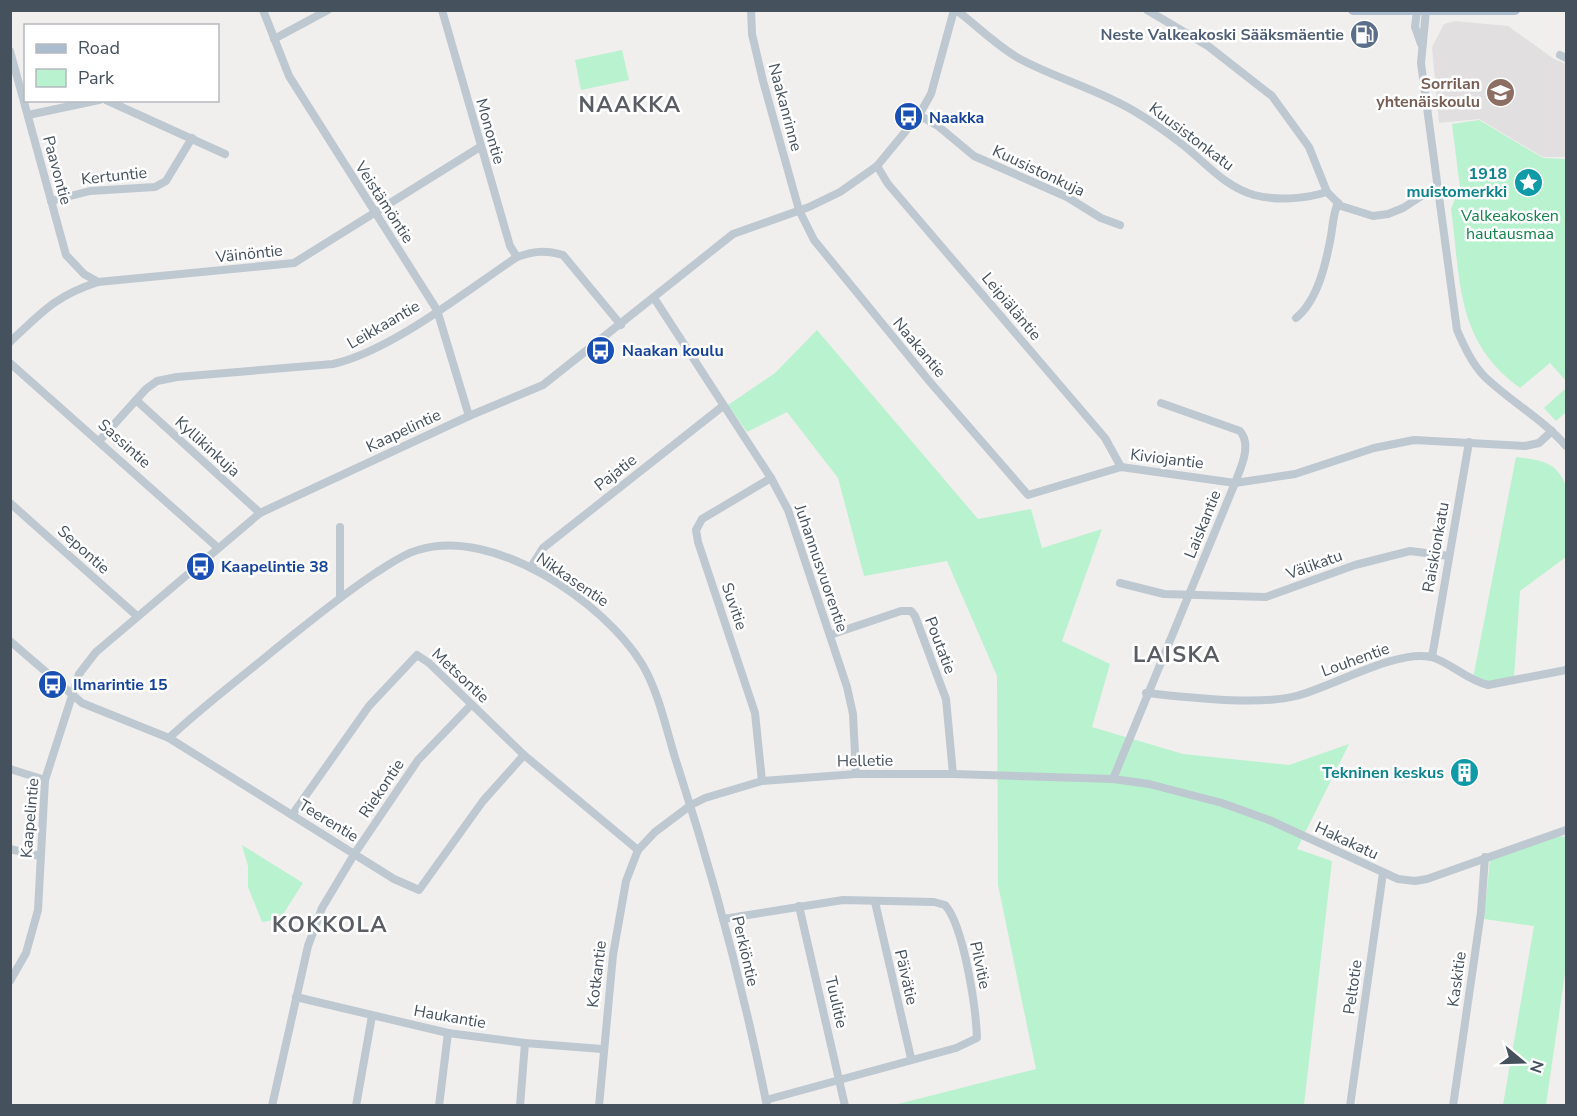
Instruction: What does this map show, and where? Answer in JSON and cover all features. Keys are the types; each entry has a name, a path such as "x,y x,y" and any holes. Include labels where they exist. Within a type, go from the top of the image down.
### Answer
{"main road":[{"path":"1353,10 1515,10"}],"street":[{"name":"Veistämöntie","path":"263,10 289,76 437,310 445,330 469,416"},
{"path":"274,39 328,10"},
{"name":"Monontie","path":"442,10 510,246 518,257"},
{"name":"Naakanrinne","path":"751,10 752,34 763,81 799,210"},
{"name":"Kaapelintie","path":"10,981 26,953 38,910 45,780 79,674 86,662 217,547 260,513 550,381 733,234 840,192 877,166 919,115 931,94 955,10"},
{"name":"Kuusistonkatu","path":"955,10 998,46 1022,60 1106,96 1134,111 1237,188 1254,195 1276,198 1311,197 1327,192"},
{"path":"1147,10 1226,58 1272,96 1309,147 1327,192 1338,203 1352,211 1372,216 1388,214 1403,208 1437,186"},
{"path":"1421,11 1415,27 1421,44 1420,63 1456,330 1469,356 1484,376 1552,431 1566,446"},
{"name":"Paavontie","path":"10,51 24,101"},
{"name":"Paavontie","path":"24,102 66,255 84,274 98,282"},
{"path":"28,115 90,102"},
{"path":"111,102 225,154"},
{"name":"Kuusistonkuja","path":"919,115 938,126 974,156 1067,197 1101,218 1120,225"},
{"name":"Kertuntie","path":"51,201 90,191 155,187 166,181 192,138"},
{"name":"Väinöntie","path":"10,342 53,301 72,291 98,282 294,263 480,147"},
{"name":"Leipiäläntie","path":"877,166 888,184 1105,438 1121,467"},
{"path":"1296,318 1307,310 1314,295 1331,234 1333,213 1338,203"},
{"name":"Naakantie","path":"799,210 814,240 854,291 1028,495"},
{"name":"Leikkaantie","path":"100,440 136,400 157,381 177,377 333,364 352,360 385,344 518,257 533,252 548,251 562,255 621,325"},
{"name":"Juhannusvuorentie","path":"654,298 771,478 788,510 847,687 853,714 856,774"},
{"name":"Sassintie","path":"10,363 100,440 217,547"},
{"name":"Kyllikinkuja","path":"136,400 260,513"},
{"path":"1161,403 1240,430 1245,437 1246,445 1235,483"},
{"name":"Pajatie","path":"531,567 543,548 723,406"},
{"name":"Laiskantie","path":"1113,779 1146,693 1190,594 1235,483 1295,474 1374,448 1414,440 1525,446 1539,443 1552,431"},
{"name":"Raiskionkatu","path":"1431,657 1469,442"},
{"name":"Kiviojantie","path":"1028,495 1121,467 1181,473 1235,483"},
{"name":"Suvitie","path":"762,781 755,713 696,530 702,519 771,478"},
{"name":"Sepontie","path":"10,503 137,616"},
{"path":"340,527 340,596"},
{"name":"Nikkasentie","path":"169,738 340,596 417,550 436,546 464,545 490,550 531,567 601,615 628,643 643,666 651,686 691,805"},
{"name":"Välikatu","path":"1120,583 1164,594 1266,597 1355,565 1410,551 1449,556"},
{"name":"Poutatie","path":"830,635 901,611 911,611 915,616 946,699 953,774"},
{"name":"Teerentie","path":"10,641 82,703 169,738 394,879 419,890 483,801 524,755"},
{"name":"Metsontie","path":"292,815 369,706 417,655 429,663 524,755 638,850"},
{"path":"1431,657 1476,682 1488,685 1566,670"},
{"name":"Louhentie","path":"1146,693 1194,698 1296,696 1403,658 1431,657"},
{"name":"Riekontie","path":"272,1106 308,946 322,909 355,853 418,760 471,705"},
{"path":"10,769 45,780"},
{"name":"Helletie","path":"638,850 655,832 691,805 705,798 762,781 856,774 953,774 1113,779"},
{"name":"Hakakatu","path":"1113,779 1149,784 1248,812 1383,873 1416,881 1566,830"},
{"name":"Perkiöntie","path":"691,805 723,919 766,1102"},
{"path":"10,849 40,856"},
{"name":"Kotkantie","path":"599,1106 602,1049 622,896 638,850"},
{"name":"Kaskitie","path":"1453,1106 1481,912 1485,857"},
{"name":"Peltotie","path":"1350,1106 1383,873"},
{"name":"Pilvitie","path":"723,919 843,900 917,901 945,905 955,919 976,1013 977,1038 956,1048 911,1058 766,1102"},
{"name":"Päivätie","path":"875,902 911,1058"},
{"name":"Tuulitie","path":"799,906 845,1106"},
{"name":"Haukantie","path":"296,997 448,1033 525,1043 602,1049"},
{"path":"356,1106 372,1016"},
{"path":"439,1106 448,1033"},
{"path":"520,1106 525,1043"}],"shaded area":[{"name":"Sorrilan yhtenäiskoulu","path":"1455,21 1508,26 1554,59 1566,64 1566,157 1543,157 1479,119 1439,123 1432,47 1444,24"}],"green space":[{"path":"622,50 629,80 581,90 575,60"},
{"name":"Valkeakosken hautausmaa","path":"1479,120 1543,158 1566,159 1566,381 1550,363 1520,388 1499,370 1483,350 1472,330 1460,285 1451,209 1455,199 1461,196 1452,124"},
{"path":"817,330 978,519 1031,509 1042,548 1102,529 1062,641 1110,664 1092,727 1183,754 1289,765 1349,744 1297,849 1332,861 1304,1105 894,1105 1036,1069 998,885 997,676 947,561 864,576 838,478 787,412 747,432 728,405 775,373"},
{"path":"1566,388 1566,412 1556,421 1544,408"},
{"path":"1516,457 1546,463 1558,471 1566,486 1566,557 1520,591 1514,677 1486,682 1473,678"},
{"path":"1549,835 1566,837 1566,966 1546,1105 1503,1105 1534,926 1484,919 1490,860"},
{"path":"242,845 303,883 280,919 262,922 248,887 248,866"}],"place":[{"name":"Neste Valkeakoski Sääksmäentie","path":"1365,34"},
{"name":"Sorrilan yhtenäiskoulu","path":"1501,92"},
{"name":"Naakka","path":"908,117"},
{"name":"1918 muistomerkki","path":"1528,182"},
{"name":"Naakan koulu","path":"601,350"},
{"name":"Kaapelintie 38","path":"200,566"},
{"name":"Ilmarintie 15","path":"52,684"},
{"name":"Tekninen keskus","path":"1465,772"}],"district":[{"name":"NAAKKA","path":"630,104"},
{"name":"LAISKA","path":"1177,654"},
{"name":"KOKKOLA","path":"330,924"}]}
